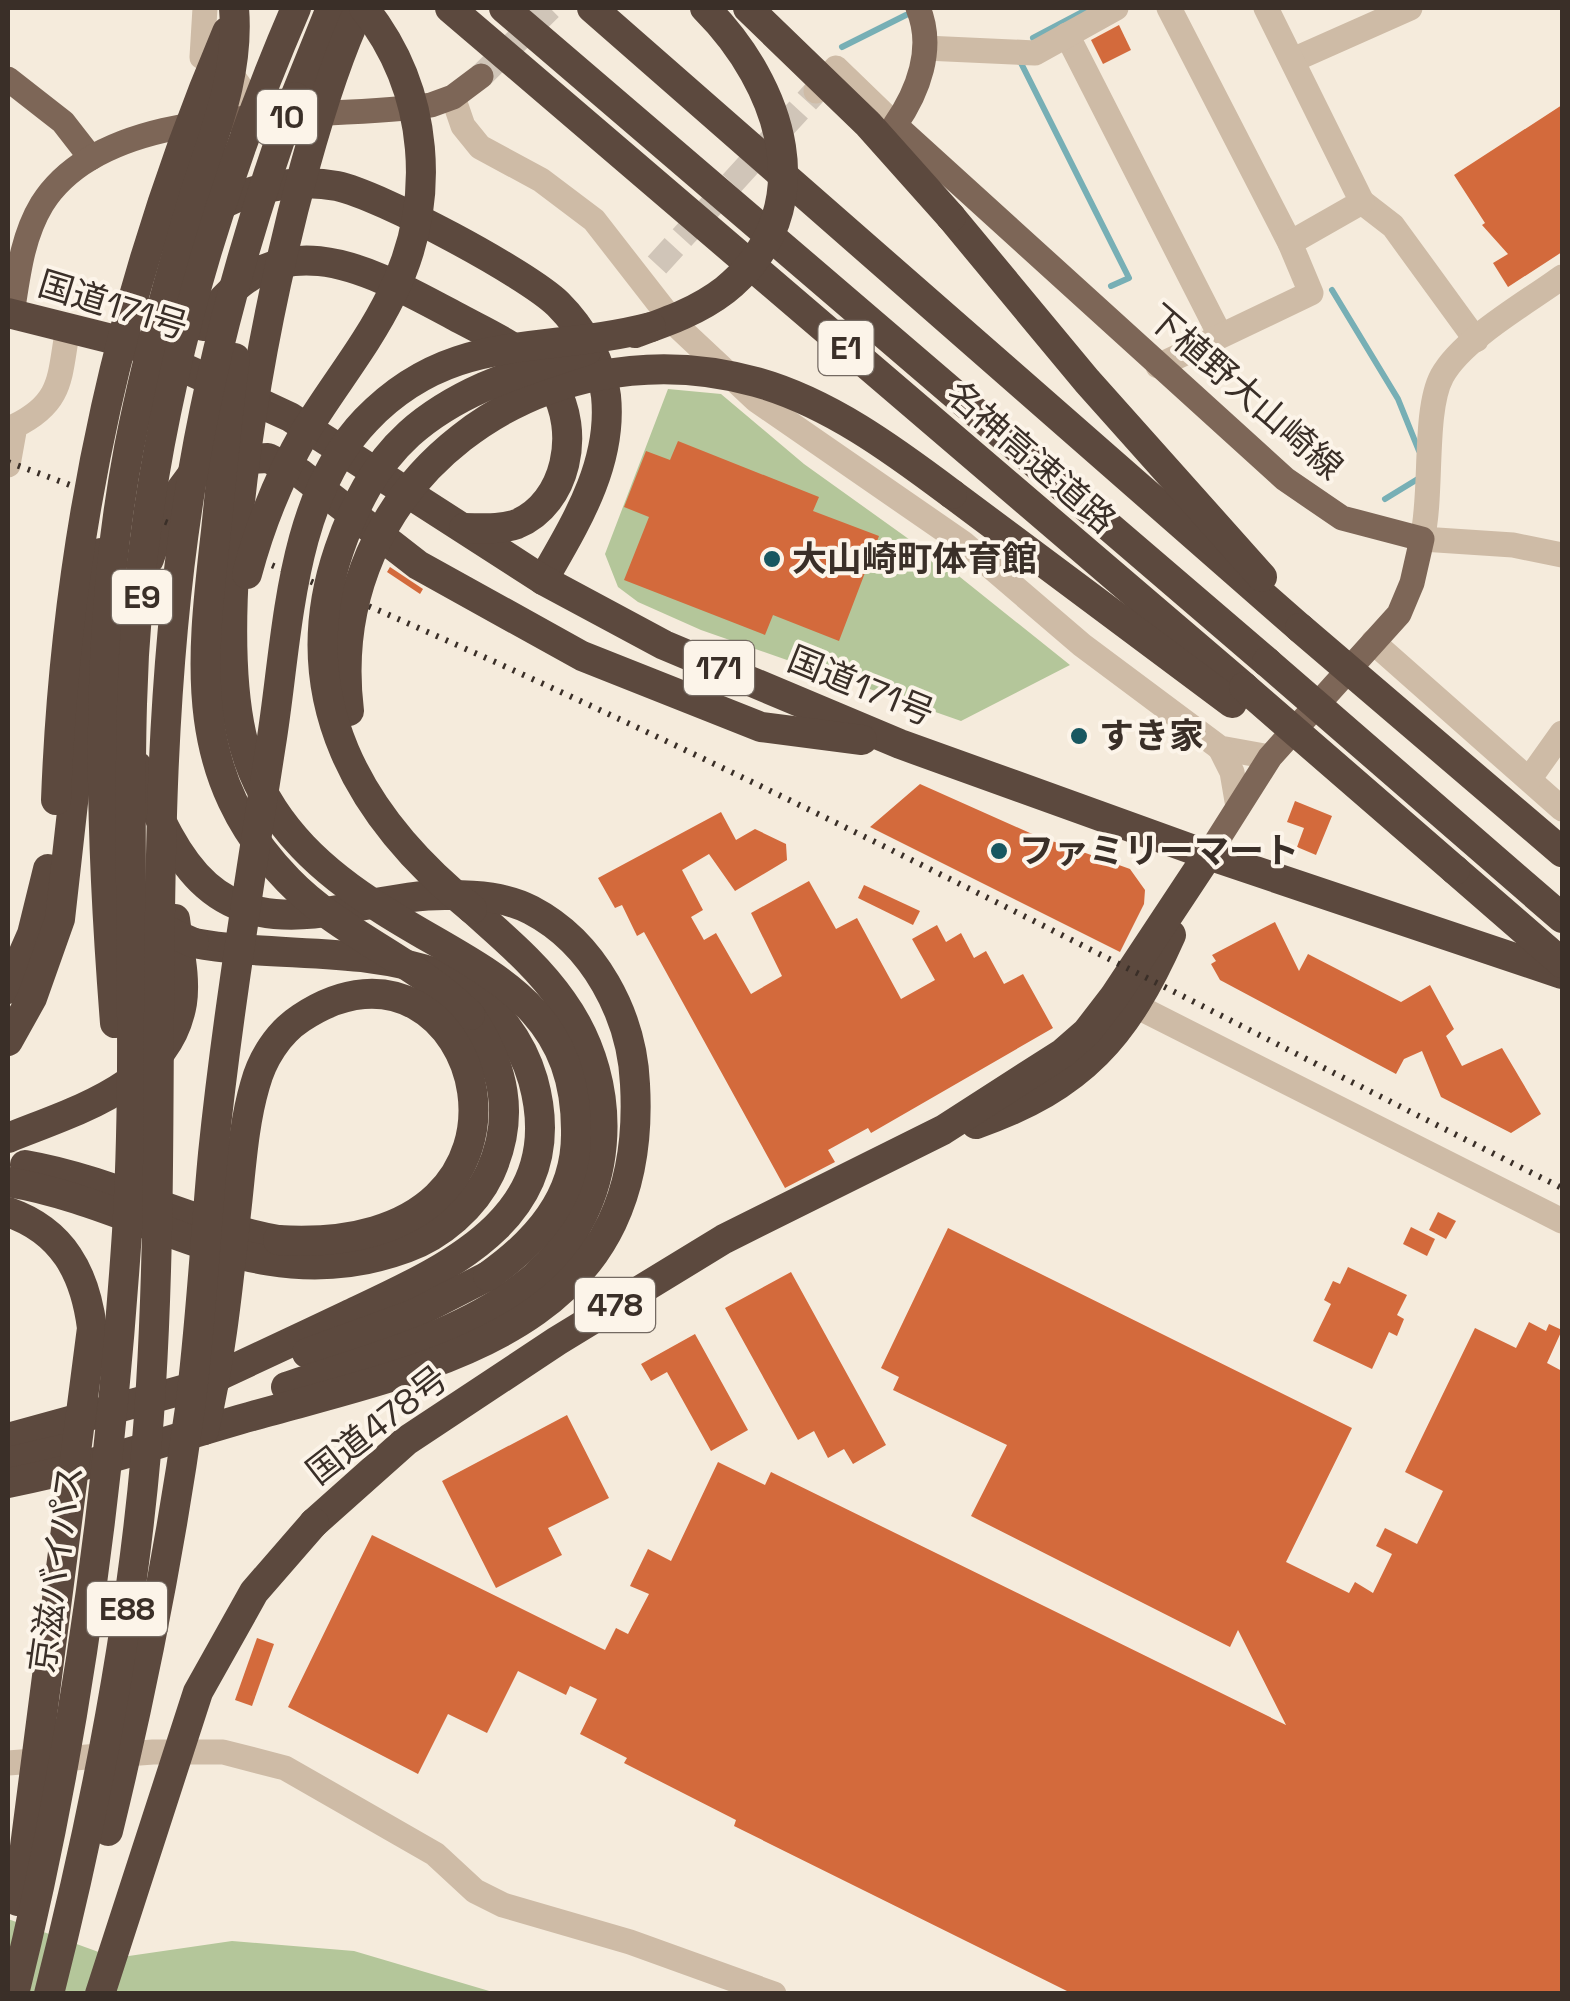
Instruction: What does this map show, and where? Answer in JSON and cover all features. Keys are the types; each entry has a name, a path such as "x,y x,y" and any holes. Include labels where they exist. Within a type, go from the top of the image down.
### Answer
{"highway":[{"path":"8,989 32,934 48,871 70,594 109,383 159,203 236,8"},
{"path":"127,1219 102,814 109,598 123,485 147,367 231,80 236,8"},
{"name":"E9","path":"127,1219 134,942 132,701 161,434 227,178 296,8"},
{"name":"E9","path":"158,1218 164,790 170,676 188,500 230,300 295,97 331,8"},
{"path":"249,761 239,650 253,552 290,461 392,295 418,214 422,160 412,100 388,42 362,8"},
{"path":"222,1424 378,1356 492,1290 565,1192 576,1145 576,1116 563,1058 550,1032 513,989 462,953 387,913 321,866 276,814 249,761 233,694 230,630 258,386 310,158 362,8"},
{"name":"名神高速道路","path":"450,8 1238,695"},
{"name":"名神高速道路","path":"504,8 1562,918"},
{"name":"名神高速道路","path":"585,8 670,78"},
{"name":"名神高速道路","path":"592,8 1562,852"},
{"path":"8,1435 38,1431 197,1386 354,1336 430,1307 534,1277 569,1237 598,1177 604,1123 592,1058 564,1002 525,957 401,844 358,784 342,750 325,681 325,606 332,570 370,481 398,445 435,414 496,381 652,327 704,304 736,280 764,241 782,188 780,129 768,93 744,51 705,8"},
{"path":"748,8 868,124 951,217 1099,394 1237,544 1300,628"},
{"path":"8,1182 44,1188 241,1257 314,1266 389,1254 419,1243 450,1223 484,1184 498,1156 505,1096 487,1040 454,999 324,910 269,858 237,810 213,751 202,679 226,424 241,319 295,97"},
{"path":"152,310 172,254 212,211 259,192 309,184 365,194 528,282 578,326 595,358 606,392 604,452 591,489 543,580"},
{"path":"204,326 242,280 269,266 322,260 369,272 525,355 556,390 562,409 566,454 561,477 550,500 515,525 464,528"},
{"name":"国道171号","path":"10,313 160,355 290,417 543,580 664,645 900,744 1208,855 1562,974"},
{"name":"E88","path":"64,1994 123,1772 160,1596 190,1408 214,1150 295,594 310,528 332,469 378,409 446,363 494,348 602,338 652,327"},
{"path":"472,909 408,842 368,780 356,747 345,682 349,619 365,558 394,504 436,457 488,420 548,392 616,376 686,371 754,382 822,408 952,494 1238,695 1562,963"},
{"path":"8,1041 32,998 60,919 94,598 129,399"},
{"path":"8,1138 101,1101 144,1070 172,1034 182,1003 174,917 149,832 128,686 137,595 180,402"},
{"path":"137,595 178,489 215,461 268,458 302,474 418,565 582,656 761,727 900,744"},
{"path":"80,742 88,816 108,871 136,914 160,930 194,944 375,960 446,977 489,1006 520,1046 537,1094 540,1120 532,1172 505,1220 464,1256 197,1386"},
{"path":"8,1483 451,1359 512,1330 544,1307 590,1257 606,1231 630,1168 637,1109 635,1076 614,1000 569,937 530,910 488,897 402,896 332,912 279,916 227,902 210,892 180,859 138,766"},
{"name":"国道478号","path":"943,1130 978,1123 1037,1101 1074,1077 1110,1043 1136,1006 1208,855"},
{"name":"国道478号","path":"100,1994 198,1692 254,1592 314,1523 406,1441 557,1341 724,1239 943,1130 1086,1032 1208,855"},
{"path":"8,1162 58,1172 196,1221 232,1230 250,1235 304,1242 352,1238 417,1212 452,1179 464,1160 477,1116 471,1072 454,1041 431,1016 410,1004 364,996 341,998 307,1014 277,1040 264,1060 248,1120 235,1224 233,1243 231,1262 222,1340 186,1505 160,1596"},
{"path":"8,1212 37,1225 64,1249 84,1284 92,1328 50,1673 8,1955"},
{"name":"京滋バイパス","path":"49,1994 95,1801 132,1576 151,1385 158,1218"},
{"name":"京滋バイパス","path":"14,1994 53,1831 80,1681 102,1527 127,1219"},
{"path":"8,1462 272,1392 378,1356"}],"main road":[{"path":"895,125 915,96 926,48 918,8"},
{"name":"10","path":"10,313 21,258 42,205 62,178 91,158 144,134 252,120 406,109 453,97 481,76"},
{"path":"8,79 64,122 91,158"},
{"name":"下植野大山崎線","path":"895,125 1158,366 1313,501 1342,518 1422,539"},
{"path":"1208,855 1270,757 1398,614 1412,583 1422,539"}],"street":[{"path":"205,8 202,58 234,74 246,92 252,120"},
{"path":"926,48 1035,53 1116,8"},
{"path":"1158,366 1312,293 1168,8"},
{"path":"1266,8 1362,202 1393,226 1476,340"},
{"path":"1294,60 1410,8"},
{"path":"1067,35 1220,335"},
{"path":"816,91 836,68 895,125"},
{"path":"453,97 464,126 480,147 541,180 594,220 650,273 701,351 756,400 964,543 1082,646 1220,748 1270,757"},
{"path":"1290,243 1362,202"},
{"path":"1562,277 1476,340 1442,375 1435,396 1428,516 1422,539 1513,545 1562,555"},
{"path":"8,465 15,426 42,413 55,395 68,328"},
{"path":"1373,642 1562,809"},
{"path":"1530,778 1562,733"},
{"path":"1220,748 1232,772 1238,808"},
{"path":"1136,1006 1562,1221"},
{"path":"8,1763 153,1752 222,1752 254,1758 285,1768 435,1854 493,1905 630,1942 774,1994"}],"green space":[{"name":"大山崎町体育館","path":"668,389 721,394 804,464 945,565 1070,665 961,721 701,630 638,602 618,587 605,554"},
{"path":"8,1919 115,1958 232,1941 354,1951 496,1993 8,1993"}],"building":[{"path":"1119,25 1131,50 1103,64 1091,40"},
{"path":"1562,105 1562,252 1508,287 1493,263 1508,254 1482,225 1485,223 1454,175"},
{"path":"678,441 819,497 813,511 879,536 839,641 773,615 765,635 624,580 649,517 624,507 646,451 670,460"},
{"path":"390,567 423,589 420,594 387,572"},
{"name":"ファミリーマート","path":"920,784 1030,833 1130,869 1145,890 1144,904 1120,952 870,827"},
{"path":"1295,801 1332,816 1316,855 1297,847 1304,828 1287,822"},
{"path":"721,812 736,840 755,829 786,844 787,860 735,891 709,854 682,870 703,910 691,917 704,940 716,933 751,994 782,976 751,913 809,881 836,929 857,918 901,999 935,980 912,939 937,925 946,942 961,933 974,958 986,951 1004,984 1023,974 1053,1028 871,1133 868,1128 828,1150 835,1162 785,1188 644,932 637,936 622,905 615,908 598,878"},
{"path":"864,885 920,911 913,925 858,898"},
{"path":"1275,922 1299,971 1308,954 1401,1002 1430,985 1454,1029 1446,1036 1462,1066 1502,1048 1541,1114 1511,1133 1441,1097 1422,1051 1404,1059 1396,1074 1220,980 1211,964 1216,961 1212,955"},
{"path":"1438,1212 1456,1221 1446,1239 1429,1230"},
{"path":"1411,1227 1435,1239 1427,1256 1403,1244"},
{"path":"948,1228 1352,1428 1286,1562 1349,1593 1355,1582 1373,1593 1392,1554 1376,1546 1385,1528 1417,1544 1443,1491 1405,1472 1475,1328 1516,1348 1529,1322 1546,1331 1549,1324 1562,1330 1547,1363 1562,1371 1562,1994 1073,1994 734,1826 736,1820 624,1763 627,1758 580,1734 597,1699 570,1686 566,1695 518,1671 487,1733 448,1714 418,1774 288,1707 372,1535 605,1650 616,1628 628,1634 649,1594 630,1586 648,1549 671,1561 718,1462 765,1485 771,1472 1286,1725 1238,1630 1230,1647 971,1516 1007,1445 893,1390 899,1377 881,1368"},
{"path":"1348,1267 1407,1295 1397,1315 1404,1319 1397,1336 1389,1332 1372,1369 1313,1341 1331,1304 1324,1300 1333,1281 1340,1284"},
{"path":"791,1272 886,1445 853,1464 844,1449 828,1458 814,1431 798,1440 725,1308"},
{"path":"695,1334 748,1430 711,1451 667,1372 651,1381 641,1364"},
{"path":"567,1415 609,1498 548,1528 562,1555 496,1588 442,1481"},
{"path":"257,1638 274,1644 252,1706 235,1700"}],"waterway":[{"path":"1033,38 1090,8"},
{"path":"842,47 906,15"},
{"path":"1020,61 1129,278 1111,286"},
{"path":"1332,290 1398,399 1419,451"},
{"path":"1385,499 1421,477"}],"tunnel":[{"path":"481,76 550,8"},
{"path":"657,265 816,91"}],"railway":[{"path":"8,462 208,539 406,622 601,711 988,898 1562,1188"}],"place":[{"name":"大山崎町体育館","path":"772,559"},
{"name":"すき家","path":"1079,736"},
{"name":"ファミリーマート","path":"999,851"}]}
